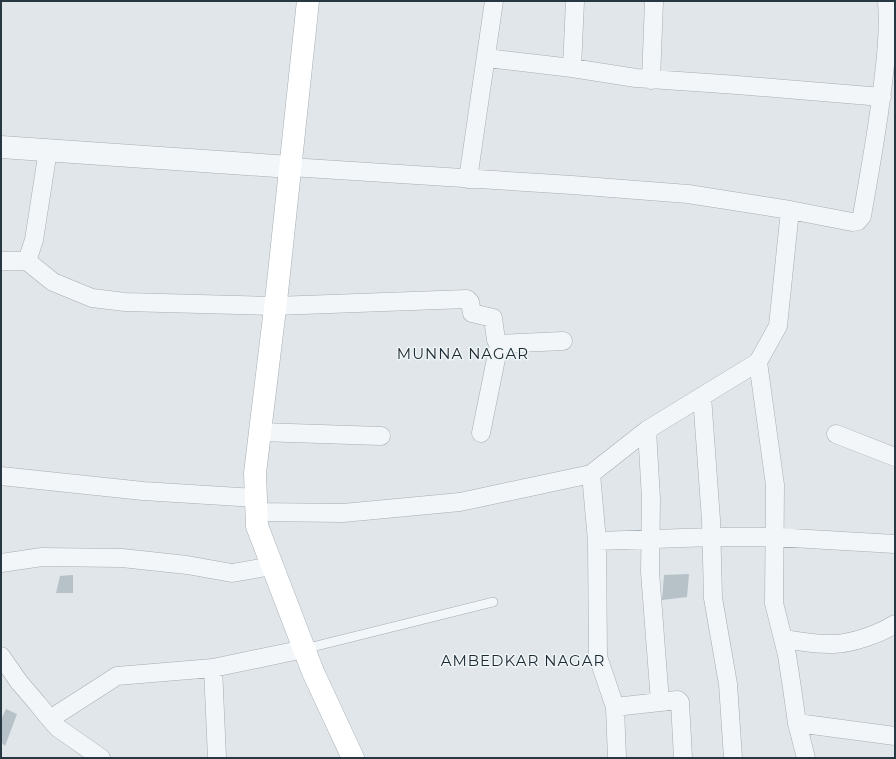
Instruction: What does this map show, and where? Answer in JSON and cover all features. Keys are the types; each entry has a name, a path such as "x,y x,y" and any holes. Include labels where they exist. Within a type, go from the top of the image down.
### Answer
{"main road":[{"path":"308,1 275,306 255,473 257,526 313,672 354,758"}],"street":[{"path":"468,179 494,1"},
{"path":"572,68 575,1"},
{"path":"651,80 654,1"},
{"path":"1,147 688,194 790,210 852,222 858,221 862,216 882,97 888,38 886,1"},
{"path":"486,58 572,68 651,80 737,85 882,97"},
{"path":"27,261 34,240 48,150"},
{"path":"1,476 343,514 460,502 591,474 647,430 758,362 778,326 790,210"},
{"path":"1,261 27,261 53,282 92,298 125,302 275,306 467,299 470,302 472,313 493,318 496,340 499,344 481,433"},
{"path":"499,344 563,341"},
{"path":"758,362 775,485 774,603 783,639 792,688 796,724 806,758"},
{"path":"702,396 712,537 713,598 728,684 732,758"},
{"path":"647,430 651,499 650,572 660,702"},
{"path":"260,432 381,436"},
{"path":"836,434 895,457"},
{"path":"591,474 596,541 598,657 615,707 617,758"},
{"path":"596,541 712,537 775,537 895,544"},
{"path":"1,563 42,557 122,558 187,564 232,572 272,566"},
{"path":"783,639 816,644 834,644 884,631 895,624"},
{"path":"50,719 117,676 213,668 304,649"},
{"path":"1,656 18,682 37,702 58,728 101,758"},
{"path":"213,668 216,758"},
{"path":"615,707 678,700 680,702 683,758"},
{"path":"796,724 895,736"}],"lane":[{"path":"304,649 493,602"}],"building":[{"path":"689,574 687,597 662,600 664,575"},
{"path":"73,575 73,593 56,593 60,576"},
{"path":"6,709 17,714 5,746 1,742 1,720"}],"district":[{"name":"MUNNA NAGAR","path":"463,353"},
{"name":"AMBEDKAR NAGAR","path":"523,660"}]}
